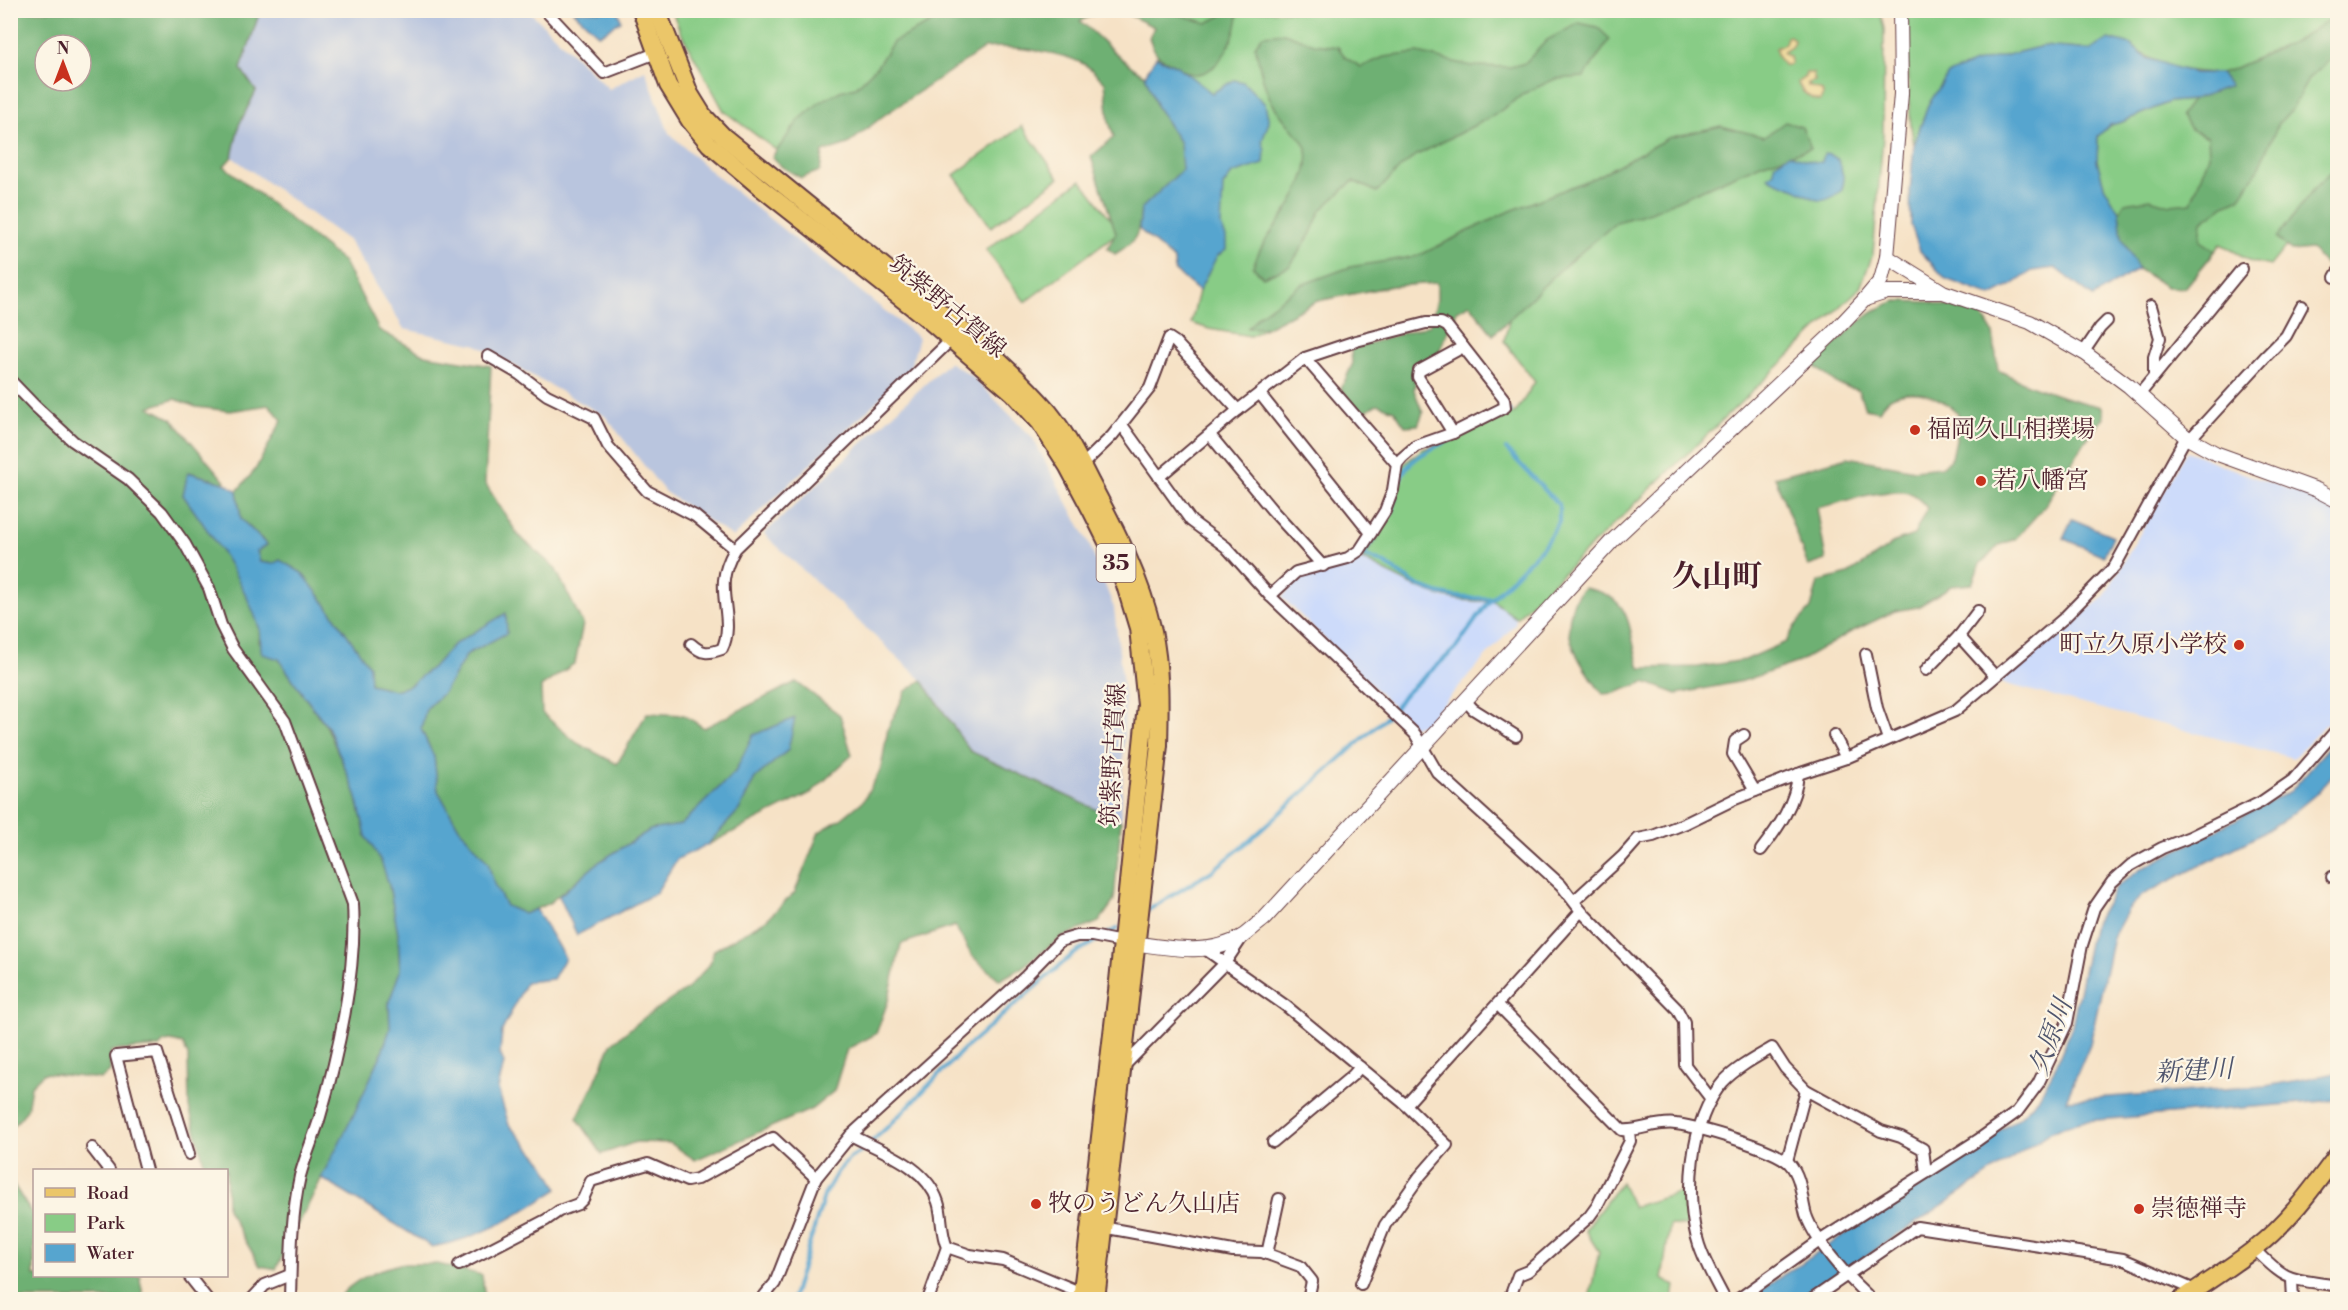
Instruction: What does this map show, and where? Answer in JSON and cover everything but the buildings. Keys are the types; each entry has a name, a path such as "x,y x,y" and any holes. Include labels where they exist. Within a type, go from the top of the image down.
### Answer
{"main road":[{"name":"筑紫野古賀線","path":"641,10 668,85 677,102 709,144 1013,393 1040,423 1068,467 1113,554 1138,628 1146,705 1123,1067 1102,1227 1086,1297"},
{"name":"筑紫野古賀線","path":"657,10 690,94 703,115 723,136 1015,374 1050,414 1082,465 1119,536 1136,576 1153,632 1160,692 1159,745 1130,943 1086,1297"},
{"path":"2188,1295 2255,1249 2300,1205 2337,1154"}],"street":[{"path":"545,10 604,73 656,53"},
{"path":"761,1299 775,1283 816,1178 851,1135 1026,976 1060,941 1077,936 1092,936 1179,949 1205,949 1243,936 1264,919 1612,541 1830,336 1865,299 1881,280 1887,257 1901,94 1900,10"},
{"path":"1887,257 1943,292 2030,322 2083,352 2139,394 2188,438 2214,453 2317,490 2337,501"},
{"path":"2139,394 2242,269"},
{"path":"2337,272 2335,277 2337,278"},
{"path":"1865,299 1887,292 1943,292"},
{"path":"2151,306 2160,338 2154,357 2154,376"},
{"path":"1574,901 1638,839 1653,836 1686,823 1755,791 1846,758 1955,711 2063,619 2115,566 2188,438 2286,336 2302,306"},
{"path":"2083,352 2107,321"},
{"path":"1159,477 1238,410 1305,358 1356,341 1426,323 1441,323 1447,326 1504,399 1505,407 1453,433 1416,447 1397,464 1393,490 1385,511 1360,550 1348,558 1296,572 1270,596"},
{"path":"1082,465 1122,425 1150,388 1169,338 1176,342 1238,410"},
{"path":"691,644 699,652 708,654 722,649 727,638 724,579 729,559 735,549 951,340"},
{"path":"1453,433 1418,377 1419,371 1463,347"},
{"path":"488,356 547,394 594,418 608,446 647,491 695,516 735,549"},
{"path":"1305,358 1397,464"},
{"path":"10,380 74,441 128,479 162,512 185,544 209,588 221,625 233,649 285,721 353,904 352,964 334,1065 300,1176 295,1210 290,1299"},
{"path":"1260,394 1371,533"},
{"path":"1122,425 1191,521 1226,547 1270,596 1415,734 1437,772 1561,885 1581,911 1677,1009 1684,1022 1685,1065 1711,1099"},
{"path":"1210,435 1272,510 1323,566"},
{"path":"1926,670 1959,636 1978,611"},
{"path":"1959,636 1995,676"},
{"path":"1866,654 1876,708 1888,739"},
{"path":"1465,700 1473,709 1516,736"},
{"path":"1737,1299 1821,1240 2017,1112 2038,1084 2067,1023 2076,986 2082,945 2094,908 2112,882 2131,865 2162,848 2190,837 2261,802 2293,780 2337,728"},
{"path":"1744,735 1735,741 1733,754 1755,791"},
{"path":"1834,735 1846,758"},
{"path":"1761,850 1783,820 1797,783 1798,774"},
{"path":"1406,1105 1581,911"},
{"path":"1123,1067 1225,963 1236,950 1243,936"},
{"path":"1205,949 1286,1006 1406,1105 1447,1145 1420,1176 1385,1225 1361,1284"},
{"path":"1498,1005 1622,1130 1629,1131 1647,1125 1674,1123 1769,1151 1787,1161 1800,1184 1807,1216 1846,1276 1867,1295 1866,1299"},
{"path":"1725,1299 1700,1248 1695,1229 1690,1187 1695,1147 1711,1099 1723,1082 1737,1070 1772,1048 1785,1068 1806,1090 1881,1131 1901,1137 1923,1149 1926,1173"},
{"path":"146,1169 116,1056 157,1052 189,1154"},
{"path":"1273,1142 1353,1076 1360,1067"},
{"path":"1787,1161 1806,1090"},
{"path":"1509,1299 1518,1275 1528,1270 1589,1217 1630,1141 1629,1131"},
{"path":"851,1135 909,1166 926,1178 936,1195 942,1212 942,1235 947,1247 928,1299"},
{"path":"459,1265 559,1211 578,1204 583,1199 591,1181 648,1164 687,1181 697,1179 773,1138 816,1178"},
{"path":"92,1148 108,1169"},
{"path":"1267,1254 1279,1199"},
{"path":"1102,1227 1233,1251 1267,1254 1300,1266 1312,1281 1308,1299"},
{"path":"1811,1299 1917,1227 2123,1259 2188,1295"},
{"path":"947,1247 970,1255 1003,1260 1086,1297"},
{"path":"2255,1249 2273,1268 2292,1280 2337,1286"},
{"path":"251,1299 266,1285 290,1275"},
{"path":"191,1277 208,1299"},
{"path":"2292,1280 2293,1299"}],"shaded area":[{"path":"260,11 529,11 609,89 645,70 669,133 715,175 919,338 909,371 733,537 665,492 605,416 477,345 404,329 349,241 232,157 239,125 256,91 241,69"},
{"path":"949,362 973,377 1032,437 1088,541 1114,608 1125,703 1121,821 970,751 922,680 764,534"},
{"path":"2187,451 2253,477 2323,500 2337,510 2337,713 2293,758 1998,682 2104,597"},
{"path":"1362,559 1416,587 1444,598 1471,602 1492,600 1516,618 1515,624 1427,722 1414,727 1282,597 1303,575 1345,568"}],"green space":[{"path":"1104,10 1080,21 1120,57 1145,75 1157,107 1181,144 1182,170 1141,209 1136,236 1133,241 1115,254 1107,248 1116,233 1091,157 1114,137 1109,122 1105,83 1084,64 1062,56 1021,49 985,48 883,116 848,144 823,152 820,171 801,178 782,167 772,157 799,120 820,102 840,91 856,87 877,66 893,42 954,11"},
{"path":"11,11 260,11 241,69 256,91 239,125 232,157 224,166 344,262 379,330 425,355 491,366 485,483 518,535 555,568 583,624 575,663 541,687 542,713 577,743 617,764 647,713 684,715 704,728 796,682 840,715 852,755 811,793 707,845 739,810 755,778 788,750 753,735 735,772 681,825 650,830 599,862 548,904 524,914 506,906 494,884 488,862 459,828 438,791 434,757 421,729 426,709 444,692 467,654 506,633 506,614 453,645 436,664 409,686 394,690 370,684 357,649 302,573 280,560 273,564 260,562 257,551 267,544 241,519 237,491 255,470 282,420 269,405 230,411 196,407 175,399 149,407 172,419 227,484 189,472 183,495 219,546 244,588 259,627 259,642 279,659 327,727 356,794 366,836 381,860 389,885 398,933 400,971 389,1002 390,1029 381,1055 354,1114 276,1269 260,1266 228,1211 228,1169 206,1169 189,1107 188,1056 183,1044 171,1041 164,1042 159,1047 111,1051 110,1071 101,1079 44,1073 31,1086 27,1110 11,1129"},
{"path":"672,11 1081,11 1041,15 784,156 724,111 680,31"},
{"path":"1121,11 1167,11 1207,23 1221,16 1222,11 1238,11 1232,39 1222,58 1207,71 1195,74 1159,56 1149,38 1154,27"},
{"path":"1139,11 1880,11 1884,29 1883,137 1873,254 1860,288 1516,618 1492,600 1474,601 1440,596 1409,584 1362,559 1384,527 1394,495 1399,468 1421,450 1516,412 1535,382 1504,341 1510,317 1615,213 1437,283 1392,286 1317,301 1250,336 1209,329 1191,323 1199,291 1175,271 1174,260 1139,229 1157,107 1145,75 1176,28"},
{"path":"1906,11 2337,11 2337,183 2270,266 2253,262 2221,244 2185,288 2167,287 2138,269 2119,212 2104,186 2097,161 2098,136 2110,125 2169,102 2192,100 2221,73 2196,72 2162,64 2131,45 2091,50 2043,46 1975,63 1928,105 1914,145 1911,129"},
{"path":"2337,14 2337,54 2309,78 2292,109 2279,123 2255,175 2239,199 2225,205 2202,222 2200,241 2215,251 2185,288 2167,287 2138,269 2122,238 2119,212 2125,203 2150,199 2170,205 2191,203 2209,155 2208,137 2190,129 2181,115 2192,100 2229,86 2220,73 2301,38"},
{"path":"1579,23 1597,27 1610,39 1584,77 1555,79 1525,93 1493,116 1417,155 1400,168 1377,192 1353,181 1321,210 1310,235 1290,266 1263,277 1253,267 1262,246 1293,201 1305,175 1307,162 1304,144 1275,107 1265,85 1255,46 1263,35 1284,33 1314,44 1338,47 1346,58 1361,67 1384,57 1418,53 1471,66 1511,67 1525,63 1547,40"},
{"path":"1785,122 1802,127 1811,148 1761,164 1651,212 1617,222 1561,269 1493,335 1470,304 1457,311 1437,356 1417,371 1414,390 1423,413 1418,425 1405,426 1394,410 1377,404 1361,414 1341,389 1352,365 1351,349 1430,325 1437,300 1437,283 1392,286 1317,301 1265,328 1248,328 1258,316 1301,285 1350,267 1418,256 1503,214 1596,177 1668,138 1721,126 1764,137"},
{"path":"1022,126 1059,178 991,227 954,175"},
{"path":"2337,166 2337,251 2324,264 2311,249 2291,251 2277,238 2311,192"},
{"path":"1081,180 1120,231 1025,302 986,250"},
{"path":"1897,301 1930,302 1982,315 1993,333 1998,370 2049,392 2102,407 2104,417 2086,440 2044,507 2015,539 2000,545 1980,564 1972,584 1951,586 1918,607 1895,611 1849,633 1799,662 1743,681 1677,694 1645,682 1615,693 1603,694 1579,659 1570,636 1571,610 1576,597 1584,588 1601,592 1621,607 1627,617 1640,668 1698,667 1745,660 1786,642 1795,626 1811,608 1818,582 1848,574 1892,543 1914,535 1927,508 1909,493 1888,492 1863,496 1817,508 1826,560 1808,566 1775,477 1848,457 1914,470 1941,467 1952,458 1959,425 1958,413 1951,407 1936,398 1910,393 1890,398 1879,411 1865,408 1858,390 1839,385 1814,366 1863,319 1885,305"},
{"path":"922,680 970,751 1121,821 1114,901 1099,922 1062,937 1021,968 1000,980 972,956 955,926 901,944 888,1001 876,1034 847,1049 834,1091 812,1109 695,1160 670,1143 636,1142 602,1154 577,1118 611,1044 645,1017 687,989 710,964 714,950 765,921 795,892 819,832 841,819 863,801 881,769 888,728 906,691"},
{"path":"10,1179 33,1215 33,1277 141,1277 144,1299 11,1299"},
{"path":"1621,1182 1633,1207 1685,1191 1688,1226 1670,1225 1662,1279 1675,1286 1673,1299 1589,1299 1599,1252 1585,1230"},
{"path":"400,1264 438,1264 482,1275 485,1299 338,1300 357,1281 374,1272"}],"sand":[{"path":"1790,36 1794,40 1793,43 1783,53 1790,57 1791,63 1783,65 1776,48 1785,44 1787,37"},
{"path":"1806,73 1813,73 1815,81 1808,83 1808,86 1822,91 1820,101 1806,94 1799,86 1798,82 1805,77"}],"water":[{"path":"573,11 618,11 621,21 599,35"},
{"path":"2109,39 2131,45 2147,58 2194,73 2220,73 2230,86 2192,100 2169,102 2110,125 2098,136 2097,161 2104,186 2119,212 2122,238 2138,269 2093,297 2055,268 2032,271 1991,296 1946,279 1920,251 1911,225 1910,191 1914,145 1928,105 1948,74 1975,63 2043,46 2091,50"},
{"path":"1156,57 1177,66 1212,93 1234,80 1243,82 1265,104 1269,122 1262,141 1265,150 1264,164 1232,174 1223,186 1221,226 1226,237 1226,250 1217,256 1199,291 1175,271 1174,260 1139,229 1141,209 1182,170 1180,143 1157,107 1145,75"},
{"path":"1789,154 1819,162 1822,162 1824,154 1839,160 1844,180 1842,190 1827,200 1821,200 1768,177 1774,172 1774,164"},
{"path":"188,472 227,484 237,491 241,519 267,545 257,551 260,562 273,564 280,560 302,573 369,666 370,684 394,690 409,686 436,664 453,645 506,613 507,633 467,654 444,692 426,709 421,729 434,757 438,791 459,828 488,862 494,884 506,906 524,914 536,909 565,958 553,979 526,982 502,1031 500,1053 504,1063 498,1089 509,1125 544,1164 558,1189 513,1217 483,1232 432,1247 321,1178 354,1114 381,1055 390,1029 389,1002 400,971 398,933 389,885 381,861 366,836 356,794 328,727 279,659 262,654 260,630 244,591 226,558 183,495"},
{"path":"2072,519 2113,536 2104,556 2063,538"},
{"path":"795,718 788,750 755,778 739,810 707,845 677,859 656,893 577,935 559,896 599,862 650,830 681,825 735,772 753,735"},
{"path":"2337,737 2337,770 2316,794 2287,818 2256,837 2144,894 2129,908 2113,937 2090,1044 2066,1100 2266,1086 2337,1073 2337,1100 2085,1121 2064,1126 2048,1134 1803,1299 1746,1300 2020,1117 2038,1099 2054,1070 2072,1026 2092,928 2116,887 2141,869 2291,791"}],"waterway":[{"path":"1476,427 1510,411"},
{"path":"1399,481 1415,459 1455,437"},
{"path":"1145,912 1212,871 1249,841 1392,712 1403,696 1455,649 1487,604 1542,548 1559,522 1559,505 1506,449"},
{"path":"1395,497 1393,509 1363,555 1385,564 1416,584 1434,592 1462,597 1492,598"},
{"path":"1104,936 1118,928"},
{"path":"792,1300 825,1193 838,1171 892,1123 964,1049 1072,955 1097,940"}],"place":[{"name":"福岡久山相撲場","path":"1915,430"},
{"name":"若八幡宮","path":"1981,481"},
{"name":"町立久原小学校","path":"2239,645"},
{"name":"牧のうどん久山店","path":"1036,1204"},
{"name":"崇徳禅寺","path":"2139,1209"}],"district":[{"name":"久山町","path":"1717,577"}],"water label":[{"name":"久原川","path":"2051,1037"},
{"name":"新建川","path":"2194,1071"}]}
